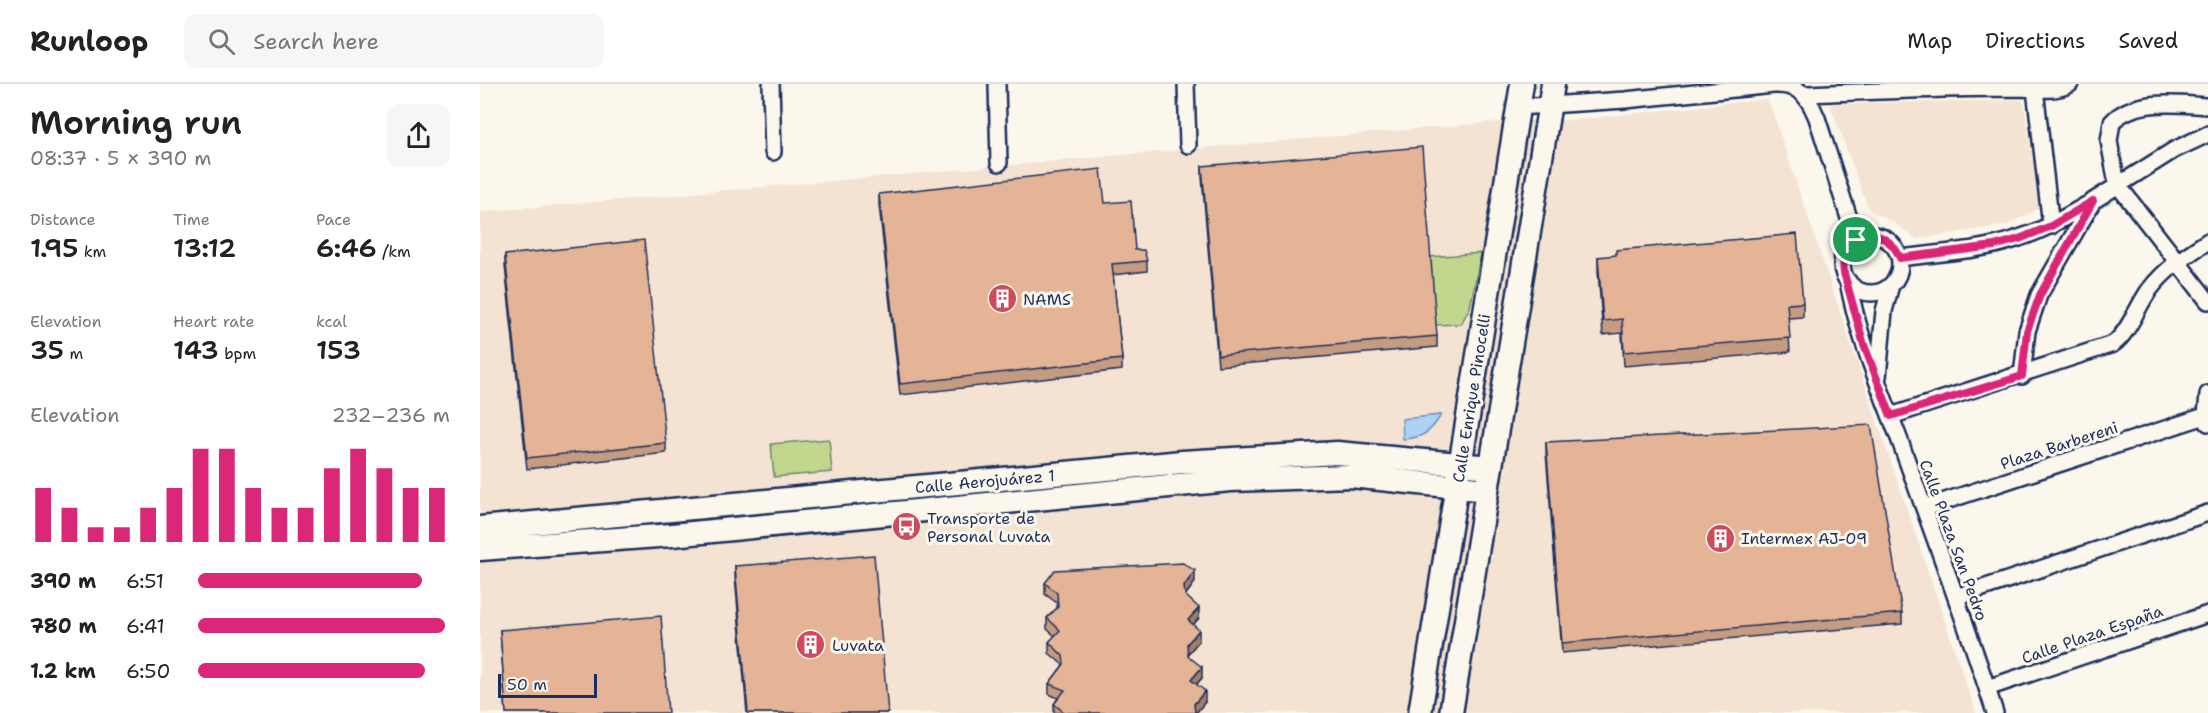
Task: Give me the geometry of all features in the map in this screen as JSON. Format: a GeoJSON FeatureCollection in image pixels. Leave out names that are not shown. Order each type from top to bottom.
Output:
{"type":"FeatureCollection","features":[{"type":"Feature","properties":{"kind":"street"},"geometry":{"type":"LineString","coordinates":[[771,84],[773,152]]}},
{"type":"Feature","properties":{"kind":"street"},"geometry":{"type":"LineString","coordinates":[[997,84],[999,163]]}},
{"type":"Feature","properties":{"kind":"street"},"geometry":{"type":"LineString","coordinates":[[1186,84],[1188,145]]}},
{"type":"Feature","properties":{"kind":"street","name":"Calle Enrique Pinocelli"},"geometry":{"type":"LineString","coordinates":[[1420,713],[1522,84]]}},
{"type":"Feature","properties":{"kind":"street","name":"Calle Enrique Pinocelli"},"geometry":{"type":"LineString","coordinates":[[1451,713],[1553,84]]}},
{"type":"Feature","properties":{"kind":"street"},"geometry":{"type":"LineString","coordinates":[[1518,107],[1549,106],[1720,87],[1785,84],[1805,94],[1958,88],[2035,89],[2064,87],[2070,84]]}},
{"type":"Feature","properties":{"kind":"street"},"geometry":{"type":"LineString","coordinates":[[2035,89],[2051,226]]}},
{"type":"Feature","properties":{"kind":"street"},"geometry":{"type":"LineString","coordinates":[[1805,94],[1818,118],[1856,240]]}},
{"type":"Feature","properties":{"kind":"street"},"geometry":{"type":"LineString","coordinates":[[2208,106],[2157,105],[2141,107],[2118,115],[2112,122],[2109,141],[2117,184],[2208,301]]}},
{"type":"Feature","properties":{"kind":"street"},"geometry":{"type":"LineString","coordinates":[[1900,258],[1994,246],[2051,226],[2174,150],[2208,134]]}},
{"type":"Feature","properties":{"kind":"street"},"geometry":{"type":"LineString","coordinates":[[2022,376],[2027,331],[2040,295],[2093,201]]}},
{"type":"Feature","properties":{"kind":"street"},"geometry":{"type":"LineString","coordinates":[[1874,235],[1890,242],[1900,258],[1900,268],[1891,285],[1874,293],[1864,292],[1848,281],[1842,263],[1849,246],[1856,240],[1874,235]]}},
{"type":"Feature","properties":{"kind":"street"},"geometry":{"type":"LineString","coordinates":[[1891,416],[2022,376],[2118,341],[2151,288],[2177,262],[2208,241]]}},
{"type":"Feature","properties":{"kind":"street","name":"Calle Plaza San Pedro"},"geometry":{"type":"LineString","coordinates":[[1848,281],[1864,345],[1956,597],[1995,713]]}},
{"type":"Feature","properties":{"kind":"street","name":"Calle Plaza San Pedro"},"geometry":{"type":"LineString","coordinates":[[1878,381],[1884,311],[1891,285]]}},
{"type":"Feature","properties":{"kind":"street","name":"Plaza Barbereni"},"geometry":{"type":"LineString","coordinates":[[1924,508],[2207,418],[2208,394]]}},
{"type":"Feature","properties":{"kind":"street","name":"Calle Aerojuárez 1"},"geometry":{"type":"LineString","coordinates":[[480,528],[1182,462],[1336,453],[1491,467]]}},
{"type":"Feature","properties":{"kind":"street","name":"Calle Aerojuárez 1"},"geometry":{"type":"LineString","coordinates":[[480,549],[672,535],[1230,480],[1351,476],[1487,490]]}},
{"type":"Feature","properties":{"kind":"street"},"geometry":{"type":"LineString","coordinates":[[1956,597],[2208,513]]}},
{"type":"Feature","properties":{"kind":"street","name":"Calle Plaza España"},"geometry":{"type":"LineString","coordinates":[[1987,688],[2208,614]]}},
{"type":"Feature","properties":{"kind":"shaded area"},"geometry":{"type":"Polygon","coordinates":[[[1768,99],[1976,713],[480,713],[480,212],[1498,122],[1573,120],[1768,99]]]}},
{"type":"Feature","properties":{"kind":"shaded area"},"geometry":{"type":"Polygon","coordinates":[[[2023,100],[2041,207],[2007,225],[1917,239],[1893,222],[1869,210],[1830,104],[2023,100]]]}},
{"type":"Feature","properties":{"kind":"green space"},"geometry":{"type":"Polygon","coordinates":[[[1481,253],[1470,307],[1461,324],[1435,325],[1430,257],[1481,253]]]}},
{"type":"Feature","properties":{"kind":"green space"},"geometry":{"type":"Polygon","coordinates":[[[829,439],[832,472],[774,477],[771,444],[829,439]]]}},
{"type":"Feature","properties":{"kind":"water"},"geometry":{"type":"Polygon","coordinates":[[[1441,415],[1426,433],[1403,439],[1402,419],[1441,415]]]}},
{"type":"Feature","properties":{"kind":"building"},"geometry":{"type":"Polygon","coordinates":[[[1422,147],[1437,336],[1218,355],[1202,166],[1422,147]]]}},
{"type":"Feature","properties":{"kind":"building","name":"NAMS"},"geometry":{"type":"Polygon","coordinates":[[[1101,169],[1105,203],[1131,201],[1135,250],[1144,250],[1147,261],[1112,264],[1122,359],[900,384],[879,194],[1101,169]]]}},
{"type":"Feature","properties":{"kind":"building"},"geometry":{"type":"Polygon","coordinates":[[[1797,234],[1803,303],[1787,304],[1790,338],[1624,352],[1622,319],[1603,321],[1598,257],[1616,255],[1616,250],[1797,234]]]}},
{"type":"Feature","properties":{"kind":"building"},"geometry":{"type":"Polygon","coordinates":[[[644,240],[666,443],[527,458],[505,255],[644,240]]]}},
{"type":"Feature","properties":{"kind":"building","name":"Intermex AJ-09"},"geometry":{"type":"Polygon","coordinates":[[[1871,425],[1902,613],[1562,643],[1546,442],[1871,425]]]}},
{"type":"Feature","properties":{"kind":"building","name":"Luvata"},"geometry":{"type":"Polygon","coordinates":[[[874,555],[888,713],[748,713],[735,566],[874,555]]]}},
{"type":"Feature","properties":{"kind":"building"},"geometry":{"type":"Polygon","coordinates":[[[1183,563],[1195,571],[1184,586],[1185,595],[1199,608],[1188,620],[1199,630],[1187,644],[1188,656],[1202,667],[1191,680],[1205,691],[1194,704],[1195,713],[1065,713],[1054,704],[1065,690],[1049,684],[1064,664],[1063,656],[1049,642],[1060,630],[1047,618],[1058,607],[1057,593],[1045,583],[1055,570],[1183,563]]]}},
{"type":"Feature","properties":{"kind":"building"},"geometry":{"type":"Polygon","coordinates":[[[661,616],[668,713],[506,713],[500,630],[661,616]]]}},
{"type":"Feature","properties":{"kind":"place","name":"NAMS"},"geometry":{"type":"Point","coordinates":[1002,299]}},
{"type":"Feature","properties":{"kind":"place","name":"Transporte de Personal Luvata"},"geometry":{"type":"Point","coordinates":[906,527]}},
{"type":"Feature","properties":{"kind":"place","name":"Intermex AJ-09"},"geometry":{"type":"Point","coordinates":[1720,538]}},
{"type":"Feature","properties":{"kind":"place","name":"Luvata"},"geometry":{"type":"Point","coordinates":[811,645]}},
{"type":"Feature","properties":{"kind":"route"},"geometry":{"type":"LineString","coordinates":[[2093,201],[2073,232],[2040,295],[2027,331],[2022,376],[1891,416],[1870,365],[1842,263],[1844,254],[1856,240],[1864,236],[1883,237],[1896,249],[1900,258],[1994,246],[2051,226],[2093,201]]}}]}
